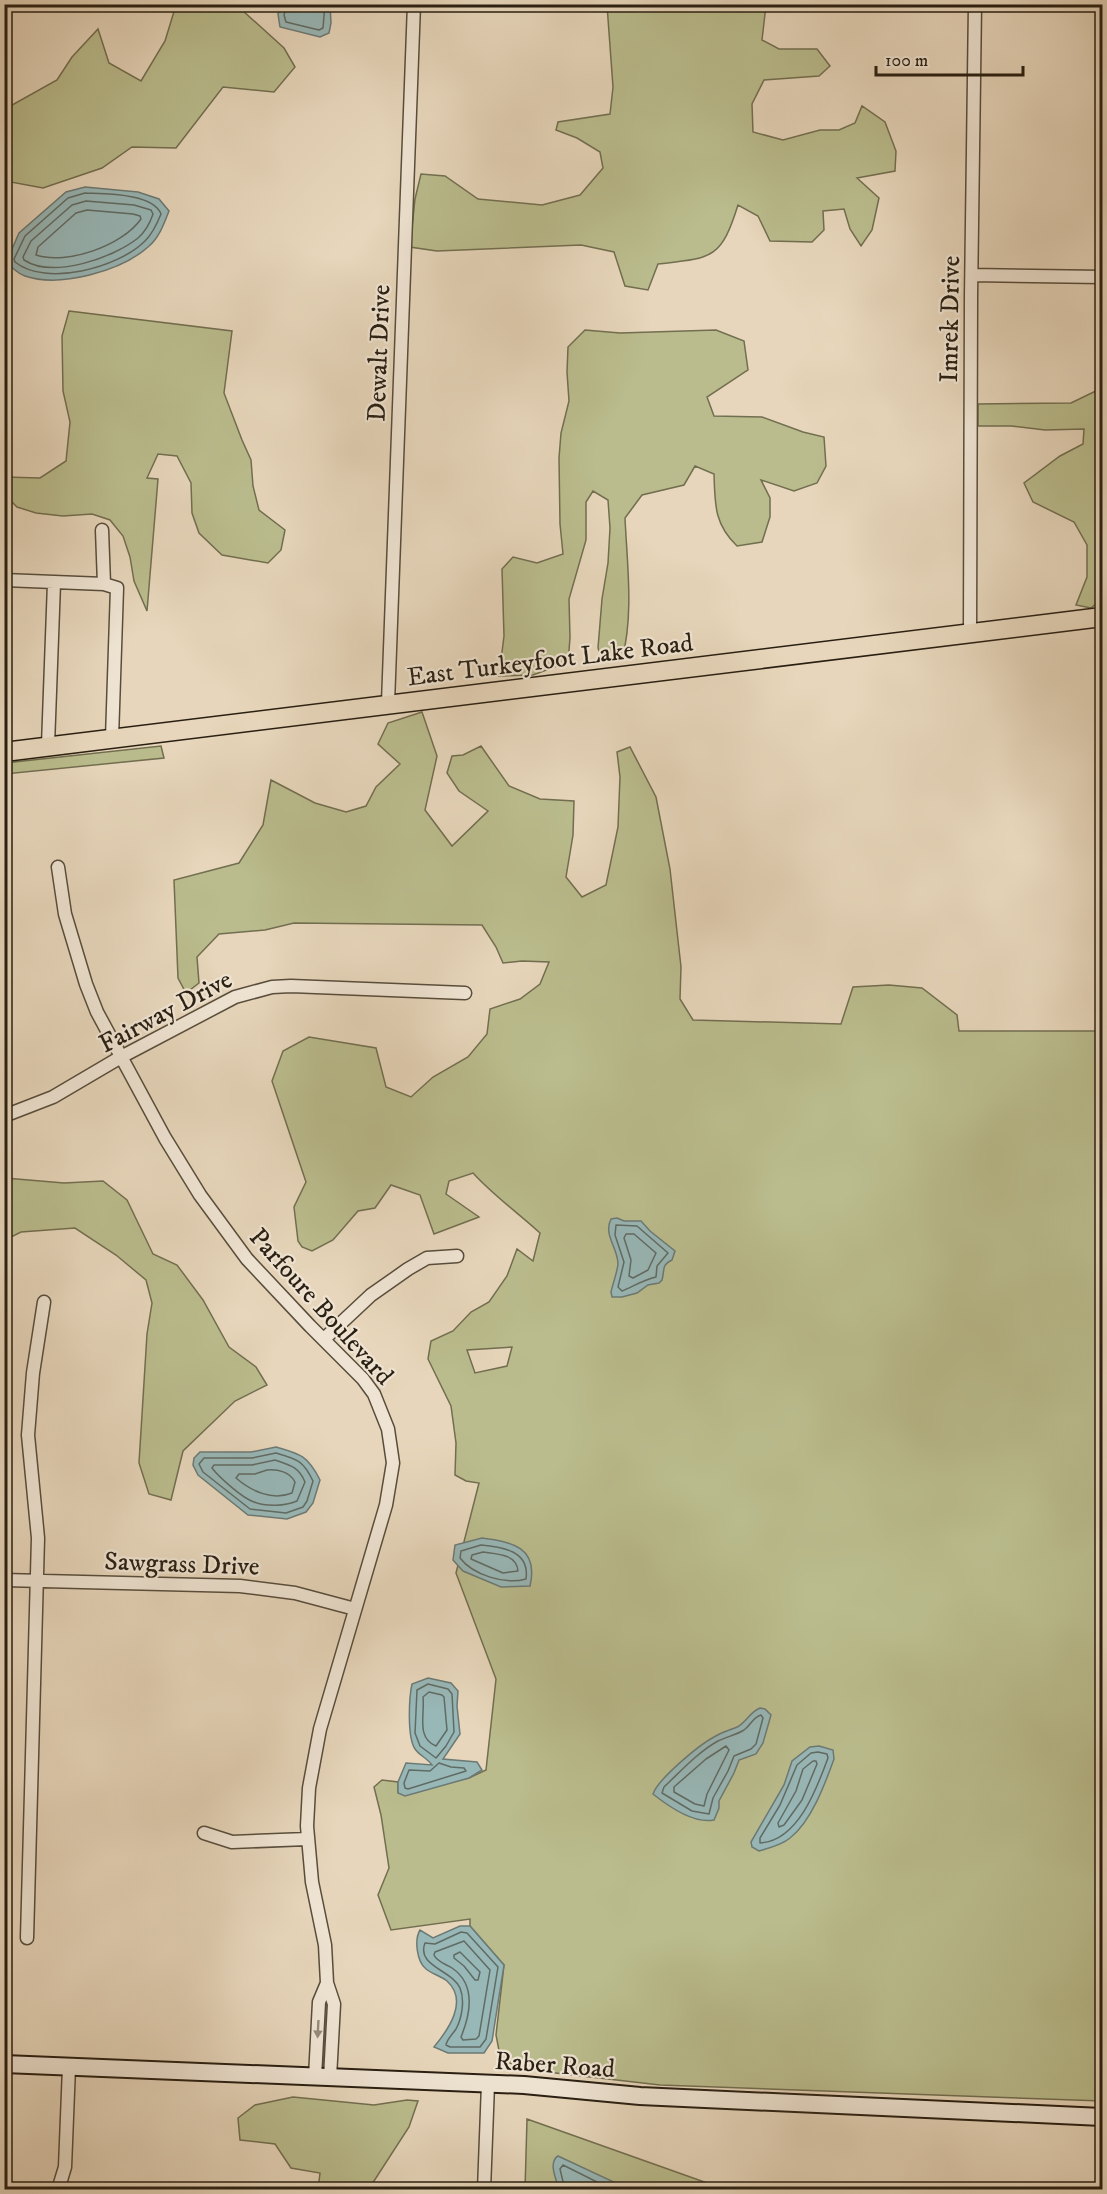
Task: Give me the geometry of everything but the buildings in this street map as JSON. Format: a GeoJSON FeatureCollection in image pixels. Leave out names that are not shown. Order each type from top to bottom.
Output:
{"type":"FeatureCollection","features":[{"type":"Feature","properties":{"kind":"main road","name":"East Turkeyfoot Lake Road"},"geometry":{"type":"LineString","coordinates":[[4,752],[1102,617]]}},
{"type":"Feature","properties":{"kind":"street","name":"Dewalt Drive"},"geometry":{"type":"LineString","coordinates":[[388,704],[414,4]]}},
{"type":"Feature","properties":{"kind":"street","name":"Imrek Drive"},"geometry":{"type":"LineString","coordinates":[[970,634],[975,4]]}},
{"type":"Feature","properties":{"kind":"street"},"geometry":{"type":"LineString","coordinates":[[972,275],[1102,277]]}},
{"type":"Feature","properties":{"kind":"street"},"geometry":{"type":"LineString","coordinates":[[102,530],[104,584]]}},
{"type":"Feature","properties":{"kind":"street"},"geometry":{"type":"LineString","coordinates":[[4,580],[104,584],[117,588],[112,738]]}},
{"type":"Feature","properties":{"kind":"street"},"geometry":{"type":"LineString","coordinates":[[48,745],[54,583]]}},
{"type":"Feature","properties":{"kind":"street","name":"Parfoure Boulevard"},"geometry":{"type":"LineString","coordinates":[[58,867],[65,914],[76,956],[97,1012],[165,1138],[217,1219],[261,1275],[363,1379],[374,1394],[382,1411],[392,1447],[392,1479],[386,1505],[320,1729],[309,1788],[307,1839],[312,1882],[325,1945],[327,1983],[319,2002],[323,2078]]}},
{"type":"Feature","properties":{"kind":"street","name":"Fairway Drive"},"geometry":{"type":"LineString","coordinates":[[4,1116],[53,1097],[121,1057],[235,997],[272,987],[465,993]]}},
{"type":"Feature","properties":{"kind":"street"},"geometry":{"type":"LineString","coordinates":[[324,1339],[371,1295],[408,1269],[427,1258],[457,1256]]}},
{"type":"Feature","properties":{"kind":"street"},"geometry":{"type":"LineString","coordinates":[[27,1938],[38,1538],[28,1435],[33,1373],[44,1302]]}},
{"type":"Feature","properties":{"kind":"street","name":"Sawgrass Drive"},"geometry":{"type":"LineString","coordinates":[[4,1580],[248,1587],[295,1593],[355,1609]]}},
{"type":"Feature","properties":{"kind":"street"},"geometry":{"type":"LineString","coordinates":[[204,1833],[232,1842],[307,1839]]}},
{"type":"Feature","properties":{"kind":"street","name":"Raber Road"},"geometry":{"type":"LineString","coordinates":[[4,2064],[524,2085],[640,2096],[1102,2117]]}},
{"type":"Feature","properties":{"kind":"street"},"geometry":{"type":"LineString","coordinates":[[58,2190],[65,2167],[69,2067]]}},
{"type":"Feature","properties":{"kind":"street"},"geometry":{"type":"LineString","coordinates":[[484,2190],[488,2084]]}},
{"type":"Feature","properties":{"kind":"green space"},"geometry":{"type":"Polygon","coordinates":[[[176,5],[248,5],[242,10],[284,48],[295,67],[274,92],[223,87],[176,148],[132,147],[102,168],[43,188],[5,181],[5,109],[57,80],[72,57],[98,29],[109,63],[141,81],[165,41],[176,5]]]}},
{"type":"Feature","properties":{"kind":"green space"},"geometry":{"type":"Polygon","coordinates":[[[607,5],[766,5],[762,40],[779,49],[817,49],[830,66],[819,76],[764,80],[752,104],[753,132],[783,140],[820,130],[839,130],[855,123],[862,106],[885,122],[896,151],[895,171],[857,178],[879,198],[872,230],[861,246],[850,229],[844,209],[823,211],[824,230],[812,242],[770,241],[758,216],[738,205],[720,246],[703,257],[658,264],[648,290],[625,286],[614,252],[581,245],[437,251],[410,247],[415,199],[421,174],[445,176],[478,199],[542,205],[580,195],[603,168],[600,152],[577,138],[556,130],[558,122],[610,114],[613,87],[607,5]]]}},
{"type":"Feature","properties":{"kind":"green space"},"geometry":{"type":"Polygon","coordinates":[[[69,311],[232,331],[224,393],[251,460],[253,486],[259,510],[285,530],[281,550],[268,563],[222,555],[199,533],[192,513],[191,483],[177,456],[158,454],[147,478],[158,479],[147,611],[134,581],[130,557],[123,536],[110,520],[92,514],[63,516],[36,513],[17,507],[5,495],[5,477],[40,478],[66,461],[70,422],[63,391],[62,336],[69,311]]]}},
{"type":"Feature","properties":{"kind":"green space"},"geometry":{"type":"Polygon","coordinates":[[[585,330],[620,333],[716,330],[744,341],[748,370],[707,397],[714,416],[762,417],[824,437],[826,466],[817,483],[794,491],[761,480],[770,498],[770,517],[762,542],[737,546],[724,530],[717,513],[714,474],[695,466],[684,485],[642,495],[625,518],[629,607],[622,659],[602,659],[598,648],[610,528],[608,500],[593,491],[586,502],[586,540],[569,599],[568,662],[533,675],[499,676],[504,636],[502,569],[513,557],[537,563],[563,554],[559,458],[561,433],[569,401],[568,347],[585,330]]]}},
{"type":"Feature","properties":{"kind":"green space"},"geometry":{"type":"Polygon","coordinates":[[[1102,388],[1102,599],[1091,608],[1076,605],[1087,577],[1087,545],[1074,522],[1033,502],[1024,483],[1060,456],[1083,444],[1084,429],[1045,430],[1011,426],[978,426],[978,404],[1071,403],[1102,388]]]}},
{"type":"Feature","properties":{"kind":"green space"},"geometry":{"type":"Polygon","coordinates":[[[422,712],[437,756],[425,810],[452,846],[488,811],[459,791],[447,773],[452,756],[463,755],[481,746],[509,786],[540,799],[574,801],[573,835],[566,877],[582,897],[606,885],[618,827],[620,777],[617,752],[630,747],[656,797],[670,869],[681,967],[680,999],[693,1020],[841,1024],[853,987],[889,985],[922,988],[957,1015],[959,1031],[1102,1031],[1102,2101],[660,2085],[547,2072],[501,2061],[496,2035],[504,1965],[470,1926],[470,1919],[391,1930],[378,1895],[389,1868],[374,1787],[382,1780],[398,1782],[398,1792],[469,1778],[486,1770],[496,1679],[456,1573],[479,1483],[466,1481],[455,1475],[456,1443],[451,1406],[428,1359],[431,1341],[453,1331],[471,1312],[489,1302],[507,1276],[517,1249],[533,1261],[540,1233],[473,1173],[449,1181],[446,1194],[479,1217],[434,1234],[420,1195],[391,1185],[375,1208],[358,1211],[333,1240],[312,1251],[302,1247],[298,1241],[294,1207],[306,1182],[272,1081],[283,1051],[309,1037],[376,1048],[386,1087],[411,1097],[433,1077],[468,1057],[487,1034],[490,1009],[520,999],[540,984],[549,962],[503,963],[482,925],[294,923],[265,930],[219,934],[197,957],[199,983],[186,993],[178,978],[174,880],[239,863],[263,825],[271,780],[315,803],[346,812],[366,806],[376,787],[400,764],[378,744],[388,723],[422,712]],[[512,1347],[467,1350],[475,1373],[507,1366],[512,1347]]]}},
{"type":"Feature","properties":{"kind":"green space"},"geometry":{"type":"Polygon","coordinates":[[[161,746],[164,758],[5,774],[5,763],[161,746]]]}},
{"type":"Feature","properties":{"kind":"green space"},"geometry":{"type":"Polygon","coordinates":[[[5,1178],[64,1183],[103,1181],[127,1200],[153,1254],[177,1265],[203,1300],[229,1347],[256,1367],[267,1385],[235,1401],[183,1451],[171,1500],[149,1494],[139,1463],[147,1334],[152,1303],[146,1280],[116,1255],[75,1228],[21,1232],[5,1240],[5,1178]]]}},
{"type":"Feature","properties":{"kind":"green space"},"geometry":{"type":"Polygon","coordinates":[[[293,2097],[374,2105],[407,2100],[418,2101],[409,2127],[371,2189],[342,2184],[341,2189],[318,2190],[320,2173],[291,2168],[275,2144],[240,2140],[238,2118],[255,2105],[293,2097]]]}},
{"type":"Feature","properties":{"kind":"green space"},"geometry":{"type":"Polygon","coordinates":[[[527,2119],[724,2189],[525,2190],[527,2119]]]}},
{"type":"Feature","properties":{"kind":"water"},"geometry":{"type":"Polygon","coordinates":[[[281,5],[330,5],[329,33],[320,37],[280,27],[278,14],[281,5]]]}},
{"type":"Feature","properties":{"kind":"water"},"geometry":{"type":"Polygon","coordinates":[[[85,187],[138,192],[159,199],[169,211],[161,230],[148,247],[136,256],[106,270],[72,278],[39,279],[25,276],[6,263],[19,233],[66,192],[85,187]]]}},
{"type":"Feature","properties":{"kind":"water"},"geometry":{"type":"Polygon","coordinates":[[[617,1218],[624,1221],[641,1221],[675,1251],[672,1260],[665,1266],[662,1280],[659,1283],[648,1285],[637,1293],[612,1297],[611,1292],[618,1264],[609,1225],[611,1219],[617,1218]]]}},
{"type":"Feature","properties":{"kind":"water"},"geometry":{"type":"Polygon","coordinates":[[[276,1447],[303,1457],[312,1466],[320,1480],[313,1503],[306,1512],[287,1519],[248,1515],[198,1475],[193,1465],[194,1458],[200,1452],[251,1452],[276,1447]]]}},
{"type":"Feature","properties":{"kind":"water"},"geometry":{"type":"Polygon","coordinates":[[[482,1538],[513,1545],[527,1555],[532,1573],[530,1586],[501,1587],[463,1571],[453,1560],[455,1545],[482,1538]]]}},
{"type":"Feature","properties":{"kind":"water"},"geometry":{"type":"Polygon","coordinates":[[[428,1678],[451,1683],[458,1691],[460,1734],[443,1759],[477,1762],[482,1770],[469,1778],[405,1796],[398,1793],[398,1782],[406,1763],[432,1765],[415,1749],[410,1727],[412,1684],[428,1678]]]}},
{"type":"Feature","properties":{"kind":"water"},"geometry":{"type":"Polygon","coordinates":[[[760,1708],[765,1709],[771,1715],[763,1743],[756,1754],[739,1760],[719,1801],[714,1820],[706,1821],[690,1817],[653,1794],[671,1771],[689,1755],[707,1741],[739,1726],[760,1708]]]}},
{"type":"Feature","properties":{"kind":"water"},"geometry":{"type":"Polygon","coordinates":[[[819,1746],[833,1750],[834,1759],[811,1813],[790,1838],[759,1851],[752,1847],[751,1842],[784,1785],[792,1761],[810,1747],[819,1746]]]}},
{"type":"Feature","properties":{"kind":"water"},"geometry":{"type":"Polygon","coordinates":[[[460,1926],[470,1926],[504,1965],[492,2041],[484,2053],[448,2053],[434,2047],[454,2015],[456,1997],[447,1981],[423,1966],[417,1951],[418,1934],[420,1930],[433,1938],[460,1926]]]}},
{"type":"Feature","properties":{"kind":"water"},"geometry":{"type":"Polygon","coordinates":[[[558,2156],[616,2183],[620,2189],[559,2189],[553,2166],[558,2156]]]}}]}
